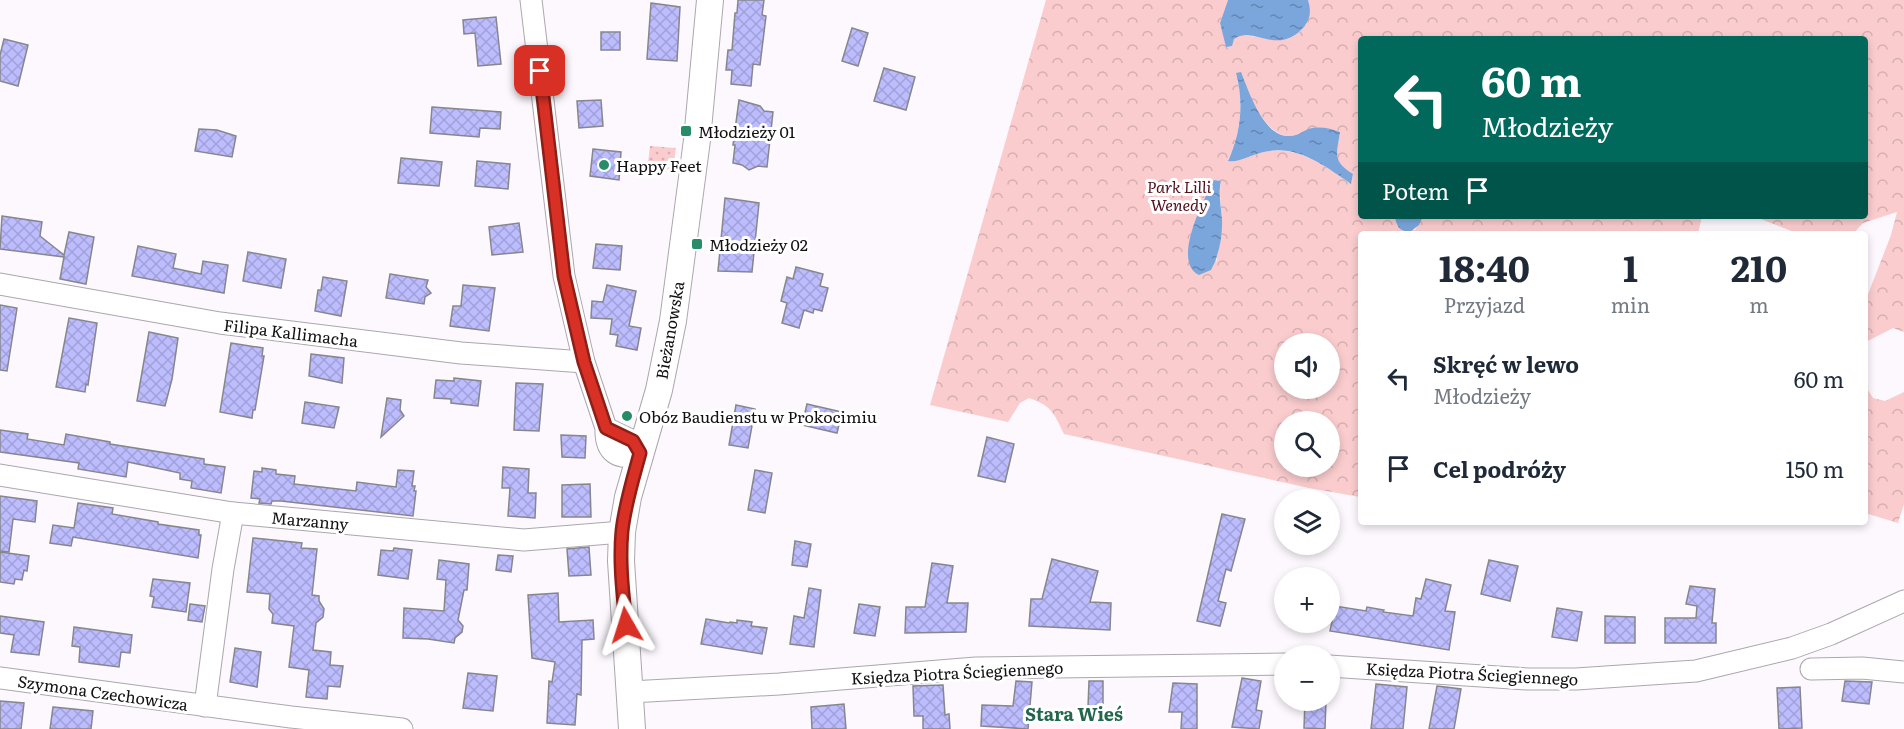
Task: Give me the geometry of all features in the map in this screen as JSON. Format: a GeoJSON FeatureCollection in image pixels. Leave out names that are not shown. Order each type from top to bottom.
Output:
{"type":"FeatureCollection","features":[{"type":"Feature","properties":{"kind":"street"},"geometry":{"type":"LineString","coordinates":[[531,0],[564,276],[584,362],[606,428],[633,441],[640,453]]}},
{"type":"Feature","properties":{"kind":"street","name":"Bieżanowska"},"geometry":{"type":"LineString","coordinates":[[632,729],[621,561],[622,532],[628,497],[664,370],[674,313],[697,140],[710,0]]}},
{"type":"Feature","properties":{"kind":"street","name":"Filipa Kallimacha"},"geometry":{"type":"LineString","coordinates":[[0,284],[220,323],[460,353],[584,362]]}},
{"type":"Feature","properties":{"kind":"street","name":"Marzanny"},"geometry":{"type":"LineString","coordinates":[[0,474],[233,513],[524,540],[622,532]]}},
{"type":"Feature","properties":{"kind":"street","name":"Szymona Czechowicza"},"geometry":{"type":"LineString","coordinates":[[205,706],[223,569],[233,513]]}},
{"type":"Feature","properties":{"kind":"street","name":"Księdza Piotra Ściegiennego"},"geometry":{"type":"LineString","coordinates":[[1340,667],[1525,679],[1576,679],[1695,671],[1792,648],[1831,634],[1904,601]]}},
{"type":"Feature","properties":{"kind":"street","name":"Księdza Piotra Ściegiennego"},"geometry":{"type":"LineString","coordinates":[[630,692],[779,684],[976,668],[1274,664]]}},
{"type":"Feature","properties":{"kind":"street"},"geometry":{"type":"LineString","coordinates":[[1811,669],[1862,668],[1904,672]]}},
{"type":"Feature","properties":{"kind":"street","name":"Szymona Czechowicza"},"geometry":{"type":"LineString","coordinates":[[0,678],[205,706],[402,729]]}},
{"type":"Feature","properties":{"kind":"green space","name":"Park Lilli Wenedy"},"geometry":{"type":"Polygon","coordinates":[[[1046,0],[1228,0],[1220,23],[1227,47],[1235,37],[1240,36],[1283,40],[1296,35],[1301,31],[1307,19],[1308,0],[1904,0],[1904,332],[1893,328],[1868,341],[1868,294],[1891,235],[1897,212],[1863,223],[1856,231],[1791,231],[1761,219],[1868,219],[1868,36],[1358,36],[1358,219],[1396,219],[1397,226],[1415,230],[1421,219],[1701,219],[1699,231],[1358,231],[1358,497],[1340,493],[1340,489],[1309,488],[1064,434],[1048,407],[1029,398],[1020,403],[1008,422],[930,405],[1046,0]],[[1236,73],[1240,95],[1240,117],[1236,139],[1228,160],[1242,159],[1264,152],[1299,154],[1331,170],[1351,184],[1353,175],[1339,161],[1340,132],[1322,128],[1285,136],[1276,132],[1260,114],[1236,73]],[[1214,180],[1216,263],[1222,223],[1221,181],[1214,180]]]}},
{"type":"Feature","properties":{"kind":"green space"},"geometry":{"type":"Polygon","coordinates":[[[650,146],[676,148],[673,169],[647,171],[650,146]]]}},
{"type":"Feature","properties":{"kind":"green space"},"geometry":{"type":"Polygon","coordinates":[[[1868,390],[1873,398],[1885,401],[1904,392],[1904,504],[1898,523],[1868,514],[1868,390]]]}},
{"type":"Feature","properties":{"kind":"water"},"geometry":{"type":"Polygon","coordinates":[[[1228,0],[1308,0],[1309,17],[1304,27],[1285,40],[1250,35],[1234,39],[1232,46],[1226,47],[1220,23],[1228,0]]]}},
{"type":"Feature","properties":{"kind":"water"},"geometry":{"type":"Polygon","coordinates":[[[1241,72],[1259,112],[1272,130],[1281,135],[1290,136],[1316,128],[1340,132],[1339,161],[1353,174],[1351,184],[1310,159],[1288,151],[1264,152],[1237,161],[1228,161],[1236,139],[1240,117],[1240,95],[1236,73],[1241,72]]]}},
{"type":"Feature","properties":{"kind":"water"},"geometry":{"type":"Polygon","coordinates":[[[1214,180],[1221,181],[1221,238],[1211,270],[1199,275],[1191,268],[1188,257],[1189,244],[1197,215],[1214,180]]]}},
{"type":"Feature","properties":{"kind":"water"},"geometry":{"type":"Polygon","coordinates":[[[1395,219],[1422,219],[1419,225],[1411,231],[1403,230],[1395,219]]]}},
{"type":"Feature","properties":{"kind":"building"},"geometry":{"type":"Polygon","coordinates":[[[738,0],[764,0],[762,15],[766,16],[760,65],[753,64],[751,86],[731,84],[732,70],[726,70],[728,50],[732,50],[738,0]]]}},
{"type":"Feature","properties":{"kind":"building"},"geometry":{"type":"Polygon","coordinates":[[[651,3],[680,7],[677,61],[647,59],[651,3]]]}},
{"type":"Feature","properties":{"kind":"building"},"geometry":{"type":"Polygon","coordinates":[[[496,17],[501,64],[478,66],[475,33],[464,34],[463,20],[496,17]]]}},
{"type":"Feature","properties":{"kind":"building"},"geometry":{"type":"Polygon","coordinates":[[[852,28],[868,33],[858,66],[842,61],[852,28]]]}},
{"type":"Feature","properties":{"kind":"building"},"geometry":{"type":"Polygon","coordinates":[[[601,32],[620,32],[620,50],[601,50],[601,32]]]}},
{"type":"Feature","properties":{"kind":"building"},"geometry":{"type":"Polygon","coordinates":[[[4,39],[28,45],[18,86],[0,81],[0,55],[4,39]]]}},
{"type":"Feature","properties":{"kind":"building"},"geometry":{"type":"Polygon","coordinates":[[[884,68],[915,77],[906,110],[874,101],[884,68]]]}},
{"type":"Feature","properties":{"kind":"building"},"geometry":{"type":"Polygon","coordinates":[[[601,100],[603,126],[579,128],[577,101],[601,100]]]}},
{"type":"Feature","properties":{"kind":"building"},"geometry":{"type":"Polygon","coordinates":[[[739,100],[760,106],[764,111],[773,112],[767,167],[758,166],[749,170],[733,163],[739,100]]]}},
{"type":"Feature","properties":{"kind":"building"},"geometry":{"type":"Polygon","coordinates":[[[432,107],[501,112],[500,129],[480,128],[479,137],[430,133],[432,107]]]}},
{"type":"Feature","properties":{"kind":"building"},"geometry":{"type":"Polygon","coordinates":[[[199,129],[217,130],[236,136],[232,157],[195,151],[199,129]]]}},
{"type":"Feature","properties":{"kind":"building"},"geometry":{"type":"Polygon","coordinates":[[[593,149],[621,152],[619,180],[590,176],[593,149]]]}},
{"type":"Feature","properties":{"kind":"building"},"geometry":{"type":"Polygon","coordinates":[[[401,158],[442,162],[439,186],[398,183],[401,158]]]}},
{"type":"Feature","properties":{"kind":"building"},"geometry":{"type":"Polygon","coordinates":[[[477,161],[510,164],[508,189],[475,186],[477,161]]]}},
{"type":"Feature","properties":{"kind":"building"},"geometry":{"type":"Polygon","coordinates":[[[725,198],[759,203],[752,272],[718,271],[725,198]]]}},
{"type":"Feature","properties":{"kind":"building"},"geometry":{"type":"Polygon","coordinates":[[[2,216],[42,222],[40,236],[64,255],[69,232],[94,237],[86,284],[60,279],[64,257],[0,249],[2,216]]]}},
{"type":"Feature","properties":{"kind":"building"},"geometry":{"type":"Polygon","coordinates":[[[519,223],[523,252],[492,255],[489,227],[519,223]]]}},
{"type":"Feature","properties":{"kind":"building"},"geometry":{"type":"Polygon","coordinates":[[[596,244],[622,246],[620,270],[593,268],[596,244]]]}},
{"type":"Feature","properties":{"kind":"building"},"geometry":{"type":"Polygon","coordinates":[[[138,246],[176,254],[173,268],[201,274],[203,261],[228,265],[224,293],[132,276],[138,246]]]}},
{"type":"Feature","properties":{"kind":"building"},"geometry":{"type":"Polygon","coordinates":[[[248,252],[286,259],[281,288],[243,281],[248,252]]]}},
{"type":"Feature","properties":{"kind":"building"},"geometry":{"type":"Polygon","coordinates":[[[796,267],[823,274],[820,286],[828,288],[822,311],[814,309],[813,313],[804,310],[799,328],[782,323],[787,303],[781,301],[787,277],[793,279],[796,267]]]}},
{"type":"Feature","properties":{"kind":"building"},"geometry":{"type":"Polygon","coordinates":[[[390,274],[428,280],[426,287],[431,293],[425,297],[424,304],[386,298],[390,274]]]}},
{"type":"Feature","properties":{"kind":"building"},"geometry":{"type":"Polygon","coordinates":[[[323,277],[347,281],[341,316],[315,311],[318,290],[321,290],[323,277]]]}},
{"type":"Feature","properties":{"kind":"building"},"geometry":{"type":"Polygon","coordinates":[[[463,285],[495,288],[489,331],[450,326],[453,306],[461,306],[463,285]]]}},
{"type":"Feature","properties":{"kind":"building"},"geometry":{"type":"Polygon","coordinates":[[[607,285],[636,291],[629,326],[641,328],[637,350],[616,346],[618,335],[610,334],[612,319],[591,318],[592,301],[603,302],[607,285]]]}},
{"type":"Feature","properties":{"kind":"building"},"geometry":{"type":"Polygon","coordinates":[[[0,305],[17,308],[7,371],[0,370],[0,305]]]}},
{"type":"Feature","properties":{"kind":"building"},"geometry":{"type":"Polygon","coordinates":[[[69,318],[97,323],[85,392],[56,387],[69,318]]]}},
{"type":"Feature","properties":{"kind":"building"},"geometry":{"type":"Polygon","coordinates":[[[149,332],[178,338],[172,379],[165,406],[137,401],[149,332]]]}},
{"type":"Feature","properties":{"kind":"building"},"geometry":{"type":"Polygon","coordinates":[[[231,343],[263,348],[262,356],[264,356],[252,418],[220,412],[231,343]]]}},
{"type":"Feature","properties":{"kind":"building"},"geometry":{"type":"Polygon","coordinates":[[[311,354],[344,358],[342,383],[309,376],[311,354]]]}},
{"type":"Feature","properties":{"kind":"building"},"geometry":{"type":"Polygon","coordinates":[[[454,378],[481,381],[478,406],[451,403],[451,399],[434,398],[436,380],[454,381],[454,378]]]}},
{"type":"Feature","properties":{"kind":"building"},"geometry":{"type":"Polygon","coordinates":[[[516,383],[543,384],[539,431],[514,430],[516,383]]]}},
{"type":"Feature","properties":{"kind":"building"},"geometry":{"type":"Polygon","coordinates":[[[387,398],[401,400],[400,410],[404,416],[381,437],[387,398]]]}},
{"type":"Feature","properties":{"kind":"building"},"geometry":{"type":"Polygon","coordinates":[[[305,402],[339,407],[334,428],[302,423],[305,402]]]}},
{"type":"Feature","properties":{"kind":"building"},"geometry":{"type":"Polygon","coordinates":[[[807,404],[842,412],[837,433],[802,425],[807,404]]]}},
{"type":"Feature","properties":{"kind":"building"},"geometry":{"type":"Polygon","coordinates":[[[736,405],[755,409],[748,448],[729,445],[736,405]]]}},
{"type":"Feature","properties":{"kind":"building"},"geometry":{"type":"Polygon","coordinates":[[[0,430],[28,434],[27,439],[64,445],[66,434],[110,442],[110,444],[204,459],[204,464],[225,467],[221,493],[191,488],[192,481],[180,479],[180,473],[128,462],[126,477],[78,469],[79,463],[0,452],[0,430]]]}},
{"type":"Feature","properties":{"kind":"building"},"geometry":{"type":"Polygon","coordinates":[[[561,435],[586,436],[585,458],[562,457],[561,435]]]}},
{"type":"Feature","properties":{"kind":"building"},"geometry":{"type":"Polygon","coordinates":[[[987,437],[1014,444],[1005,482],[978,476],[987,437]]]}},
{"type":"Feature","properties":{"kind":"building"},"geometry":{"type":"Polygon","coordinates":[[[503,467],[529,469],[528,493],[536,493],[535,518],[508,516],[510,488],[502,488],[503,467]]]}},
{"type":"Feature","properties":{"kind":"building"},"geometry":{"type":"Polygon","coordinates":[[[262,468],[276,470],[276,474],[295,476],[294,484],[356,491],[357,482],[396,487],[398,470],[414,471],[412,486],[415,486],[414,491],[416,491],[413,516],[281,501],[272,501],[271,504],[259,503],[260,499],[251,498],[254,471],[262,472],[262,468]]]}},
{"type":"Feature","properties":{"kind":"building"},"geometry":{"type":"Polygon","coordinates":[[[755,470],[772,473],[765,513],[748,510],[755,470]]]}},
{"type":"Feature","properties":{"kind":"building"},"geometry":{"type":"Polygon","coordinates":[[[590,484],[591,517],[562,517],[562,485],[590,484]]]}},
{"type":"Feature","properties":{"kind":"building"},"geometry":{"type":"Polygon","coordinates":[[[0,496],[37,501],[35,522],[13,519],[9,552],[0,551],[0,496]]]}},
{"type":"Feature","properties":{"kind":"building"},"geometry":{"type":"Polygon","coordinates":[[[78,503],[113,508],[112,514],[199,530],[199,535],[201,535],[198,558],[73,537],[71,546],[50,543],[53,525],[74,528],[78,503]]]}},
{"type":"Feature","properties":{"kind":"building"},"geometry":{"type":"Polygon","coordinates":[[[1222,514],[1245,519],[1231,571],[1226,569],[1218,601],[1226,603],[1220,626],[1197,621],[1222,514]]]}},
{"type":"Feature","properties":{"kind":"building"},"geometry":{"type":"Polygon","coordinates":[[[253,538],[302,543],[301,548],[317,549],[312,595],[319,596],[324,609],[323,617],[316,623],[313,650],[331,652],[330,665],[343,666],[340,687],[328,686],[327,699],[306,697],[309,670],[289,667],[294,626],[272,623],[273,614],[269,609],[270,594],[247,592],[253,538]]]}},
{"type":"Feature","properties":{"kind":"building"},"geometry":{"type":"Polygon","coordinates":[[[795,541],[811,544],[807,567],[792,565],[795,541]]]}},
{"type":"Feature","properties":{"kind":"building"},"geometry":{"type":"Polygon","coordinates":[[[589,547],[591,575],[569,576],[567,549],[589,547]]]}},
{"type":"Feature","properties":{"kind":"building"},"geometry":{"type":"Polygon","coordinates":[[[394,548],[412,550],[408,579],[378,575],[381,550],[393,551],[394,548]]]}},
{"type":"Feature","properties":{"kind":"building"},"geometry":{"type":"Polygon","coordinates":[[[0,552],[29,556],[27,571],[24,570],[22,580],[15,579],[14,584],[0,582],[0,552]]]}},
{"type":"Feature","properties":{"kind":"building"},"geometry":{"type":"Polygon","coordinates":[[[498,555],[513,556],[511,572],[496,570],[498,555]]]}},
{"type":"Feature","properties":{"kind":"building"},"geometry":{"type":"Polygon","coordinates":[[[1052,559],[1098,571],[1090,602],[1111,603],[1110,630],[1029,626],[1031,599],[1042,599],[1052,559]]]}},
{"type":"Feature","properties":{"kind":"building"},"geometry":{"type":"Polygon","coordinates":[[[439,560],[469,564],[467,590],[464,590],[458,620],[463,626],[462,632],[455,638],[454,643],[403,638],[404,608],[444,611],[446,580],[437,579],[439,560]]]}},
{"type":"Feature","properties":{"kind":"building"},"geometry":{"type":"Polygon","coordinates":[[[1489,560],[1518,566],[1510,601],[1481,594],[1489,560]]]}},
{"type":"Feature","properties":{"kind":"building"},"geometry":{"type":"Polygon","coordinates":[[[932,563],[953,566],[947,603],[968,603],[966,632],[905,633],[906,607],[925,607],[932,563]]]}},
{"type":"Feature","properties":{"kind":"building"},"geometry":{"type":"Polygon","coordinates":[[[153,579],[190,583],[186,612],[152,607],[154,597],[150,596],[153,579]]]}},
{"type":"Feature","properties":{"kind":"building"},"geometry":{"type":"Polygon","coordinates":[[[1426,579],[1451,585],[1445,611],[1455,612],[1449,650],[1340,633],[1340,607],[1366,611],[1367,607],[1384,610],[1383,612],[1413,616],[1416,598],[1421,599],[1426,579]]]}},
{"type":"Feature","properties":{"kind":"building"},"geometry":{"type":"Polygon","coordinates":[[[1690,586],[1715,589],[1712,623],[1716,623],[1716,643],[1665,643],[1665,618],[1696,618],[1697,606],[1686,604],[1690,586]]]}},
{"type":"Feature","properties":{"kind":"building"},"geometry":{"type":"Polygon","coordinates":[[[809,588],[821,590],[814,647],[790,644],[794,616],[804,618],[809,588]]]}},
{"type":"Feature","properties":{"kind":"building"},"geometry":{"type":"Polygon","coordinates":[[[558,593],[559,622],[593,620],[594,639],[582,640],[581,695],[577,694],[575,725],[547,723],[549,681],[552,682],[555,662],[532,658],[528,595],[558,593]]]}},
{"type":"Feature","properties":{"kind":"building"},"geometry":{"type":"Polygon","coordinates":[[[190,604],[205,606],[202,622],[188,620],[190,604]]]}},
{"type":"Feature","properties":{"kind":"building"},"geometry":{"type":"Polygon","coordinates":[[[859,604],[880,607],[875,636],[854,633],[859,604]]]}},
{"type":"Feature","properties":{"kind":"building"},"geometry":{"type":"Polygon","coordinates":[[[1557,608],[1582,612],[1577,641],[1552,637],[1557,608]]]}},
{"type":"Feature","properties":{"kind":"building"},"geometry":{"type":"Polygon","coordinates":[[[0,616],[44,622],[39,655],[11,652],[14,635],[0,633],[0,616]]]}},
{"type":"Feature","properties":{"kind":"building"},"geometry":{"type":"Polygon","coordinates":[[[1605,616],[1635,617],[1635,643],[1605,643],[1605,616]]]}},
{"type":"Feature","properties":{"kind":"building"},"geometry":{"type":"Polygon","coordinates":[[[706,619],[729,623],[737,623],[737,620],[752,622],[751,626],[767,628],[762,654],[701,644],[706,619]]]}},
{"type":"Feature","properties":{"kind":"building"},"geometry":{"type":"Polygon","coordinates":[[[74,627],[132,635],[130,653],[121,652],[119,667],[79,662],[80,647],[72,646],[74,627]]]}},
{"type":"Feature","properties":{"kind":"building"},"geometry":{"type":"Polygon","coordinates":[[[235,648],[261,652],[257,687],[230,682],[235,648]]]}},
{"type":"Feature","properties":{"kind":"building"},"geometry":{"type":"Polygon","coordinates":[[[468,673],[497,676],[493,711],[463,708],[468,673]]]}},
{"type":"Feature","properties":{"kind":"building"},"geometry":{"type":"Polygon","coordinates":[[[1242,678],[1261,681],[1256,710],[1262,711],[1259,729],[1232,727],[1242,678]]]}},
{"type":"Feature","properties":{"kind":"building"},"geometry":{"type":"Polygon","coordinates":[[[1016,681],[1032,682],[1028,729],[981,726],[982,705],[1013,706],[1016,681]]]}},
{"type":"Feature","properties":{"kind":"building"},"geometry":{"type":"Polygon","coordinates":[[[1089,681],[1103,681],[1103,707],[1088,707],[1089,681]]]}},
{"type":"Feature","properties":{"kind":"building"},"geometry":{"type":"Polygon","coordinates":[[[1845,681],[1872,682],[1869,704],[1842,701],[1845,681]]]}},
{"type":"Feature","properties":{"kind":"building"},"geometry":{"type":"Polygon","coordinates":[[[1173,683],[1197,684],[1197,729],[1181,729],[1182,712],[1169,712],[1173,683]]]}},
{"type":"Feature","properties":{"kind":"building"},"geometry":{"type":"Polygon","coordinates":[[[1376,684],[1407,687],[1403,729],[1371,729],[1376,684]]]}},
{"type":"Feature","properties":{"kind":"building"},"geometry":{"type":"Polygon","coordinates":[[[943,685],[945,715],[949,714],[950,729],[923,729],[923,716],[914,716],[913,686],[943,685]]]}},
{"type":"Feature","properties":{"kind":"building"},"geometry":{"type":"Polygon","coordinates":[[[1437,686],[1461,689],[1454,729],[1429,729],[1437,686]]]}},
{"type":"Feature","properties":{"kind":"building"},"geometry":{"type":"Polygon","coordinates":[[[1800,687],[1802,728],[1779,729],[1777,688],[1800,687]]]}},
{"type":"Feature","properties":{"kind":"building"},"geometry":{"type":"Polygon","coordinates":[[[0,701],[24,703],[21,729],[0,729],[0,701]]]}},
{"type":"Feature","properties":{"kind":"building"},"geometry":{"type":"Polygon","coordinates":[[[844,704],[846,729],[812,729],[811,707],[844,704]]]}},
{"type":"Feature","properties":{"kind":"building"},"geometry":{"type":"Polygon","coordinates":[[[53,707],[93,711],[91,729],[50,729],[53,707]]]}},
{"type":"Feature","properties":{"kind":"building"},"geometry":{"type":"Polygon","coordinates":[[[1305,711],[1326,711],[1325,729],[1304,728],[1305,711]]]}},
{"type":"Feature","properties":{"kind":"place","name":"Młodzieży 01"},"geometry":{"type":"Point","coordinates":[686,131]}},
{"type":"Feature","properties":{"kind":"place","name":"Happy Feet"},"geometry":{"type":"Point","coordinates":[604,165]}},
{"type":"Feature","properties":{"kind":"place","name":"Młodzieży 02"},"geometry":{"type":"Point","coordinates":[697,244]}},
{"type":"Feature","properties":{"kind":"place","name":"Obóz Baudienstu w Prokocimiu"},"geometry":{"type":"Point","coordinates":[627,416]}},
{"type":"Feature","properties":{"kind":"district","name":"Stara Wieś"},"geometry":{"type":"Point","coordinates":[1074,713]}},
{"type":"Feature","properties":{"kind":"route"},"geometry":{"type":"LineString","coordinates":[[540,71],[564,276],[584,362],[606,428],[633,441],[640,453],[628,497],[622,532],[621,561],[626,625]]}}]}
